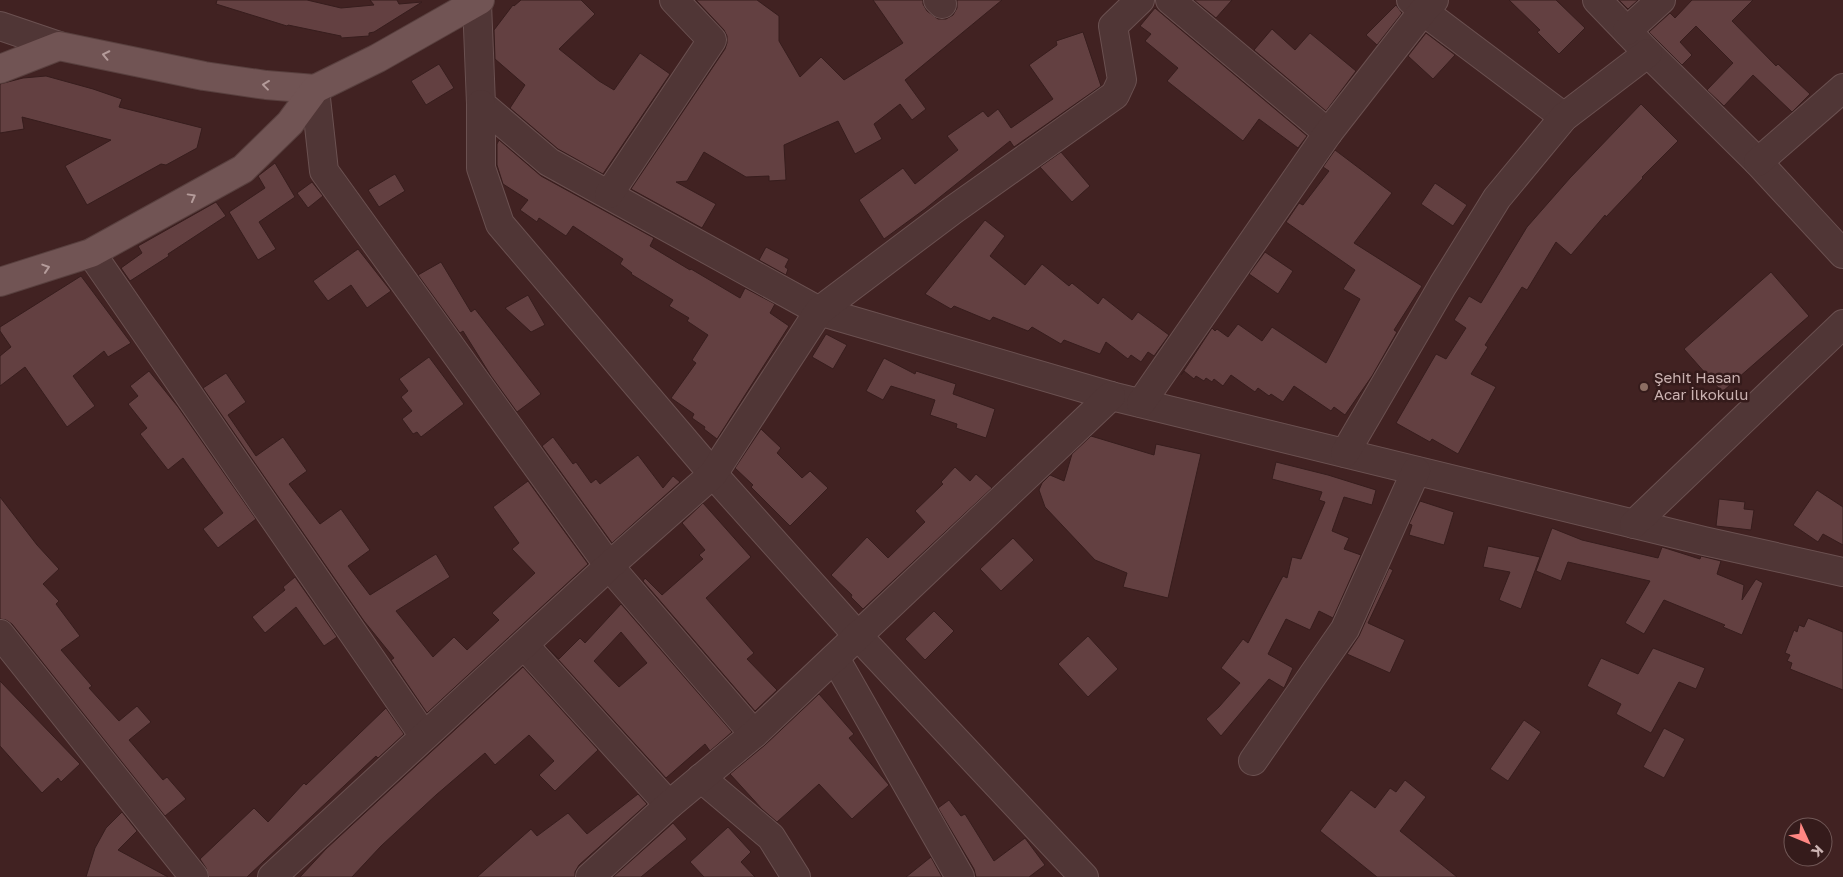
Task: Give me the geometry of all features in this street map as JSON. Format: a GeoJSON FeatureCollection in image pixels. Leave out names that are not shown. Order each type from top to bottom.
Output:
{"type":"FeatureCollection","features":[{"type":"Feature","properties":{"kind":"main road"},"geometry":{"type":"LineString","coordinates":[[0,282],[91,253],[243,169],[290,123],[314,89],[378,58],[477,1]]}},
{"type":"Feature","properties":{"kind":"main road"},"geometry":{"type":"LineString","coordinates":[[0,69],[59,46],[204,76],[266,85],[314,89]]}},
{"type":"Feature","properties":{"kind":"street"},"geometry":{"type":"LineString","coordinates":[[608,194],[712,40],[674,0]]}},
{"type":"Feature","properties":{"kind":"street"},"geometry":{"type":"LineString","coordinates":[[272,877],[610,566],[713,474],[819,311],[953,210],[1115,95],[1122,80],[1113,26],[1140,0]]}},
{"type":"Feature","properties":{"kind":"street"},"geometry":{"type":"LineString","coordinates":[[1170,0],[1328,133]]}},
{"type":"Feature","properties":{"kind":"street"},"geometry":{"type":"LineString","coordinates":[[1597,0],[1758,162],[1843,254]]}},
{"type":"Feature","properties":{"kind":"street"},"geometry":{"type":"LineString","coordinates":[[1627,31],[1661,0]]}},
{"type":"Feature","properties":{"kind":"street"},"geometry":{"type":"LineString","coordinates":[[477,1],[481,104],[481,168],[500,224],[713,474],[858,636],[1084,877]]}},
{"type":"Feature","properties":{"kind":"street"},"geometry":{"type":"LineString","coordinates":[[1141,402],[1328,133],[1422,4],[1564,117]]}},
{"type":"Feature","properties":{"kind":"street"},"geometry":{"type":"LineString","coordinates":[[0,26],[59,46]]}},
{"type":"Feature","properties":{"kind":"street"},"geometry":{"type":"LineString","coordinates":[[1345,453],[1443,285],[1497,198],[1564,117],[1648,53]]}},
{"type":"Feature","properties":{"kind":"street"},"geometry":{"type":"LineString","coordinates":[[1758,162],[1843,88]]}},
{"type":"Feature","properties":{"kind":"street"},"geometry":{"type":"LineString","coordinates":[[314,89],[324,171],[610,566],[754,734]]}},
{"type":"Feature","properties":{"kind":"street"},"geometry":{"type":"LineString","coordinates":[[481,104],[550,162],[819,311],[1111,396],[1634,524],[1843,572]]}},
{"type":"Feature","properties":{"kind":"street"},"geometry":{"type":"LineString","coordinates":[[91,253],[424,736]]}},
{"type":"Feature","properties":{"kind":"street"},"geometry":{"type":"LineString","coordinates":[[1634,524],[1843,324]]}},
{"type":"Feature","properties":{"kind":"street"},"geometry":{"type":"LineString","coordinates":[[590,877],[669,805],[754,734],[1111,396]]}},
{"type":"Feature","properties":{"kind":"street"},"geometry":{"type":"LineString","coordinates":[[1253,761],[1345,628],[1416,470]]}},
{"type":"Feature","properties":{"kind":"street"},"geometry":{"type":"LineString","coordinates":[[0,634],[194,877]]}},
{"type":"Feature","properties":{"kind":"street"},"geometry":{"type":"LineString","coordinates":[[524,645],[669,805]]}},
{"type":"Feature","properties":{"kind":"street"},"geometry":{"type":"LineString","coordinates":[[835,658],[960,877]]}},
{"type":"Feature","properties":{"kind":"street"},"geometry":{"type":"LineString","coordinates":[[701,778],[771,837],[796,877]]}},
{"type":"Feature","properties":{"kind":"building"},"geometry":{"type":"Polygon","coordinates":[[[217,0],[307,0],[341,8],[374,5],[370,0],[397,0],[399,4],[422,2],[374,32],[369,33],[369,36],[341,38],[341,36],[287,26],[216,4],[217,0]]]}},
{"type":"Feature","properties":{"kind":"building"},"geometry":{"type":"Polygon","coordinates":[[[521,0],[581,0],[595,14],[559,49],[599,81],[614,90],[640,53],[670,74],[603,174],[558,149],[510,108],[525,85],[495,59],[494,30],[513,5],[521,0]]]}},
{"type":"Feature","properties":{"kind":"building"},"geometry":{"type":"Polygon","coordinates":[[[696,0],[757,0],[779,16],[779,41],[800,77],[821,57],[844,80],[903,43],[873,0],[923,0],[927,11],[938,19],[946,19],[953,15],[957,8],[957,0],[1002,0],[905,80],[926,109],[912,120],[900,104],[874,124],[882,139],[855,154],[838,121],[784,145],[786,180],[769,181],[769,176],[746,177],[704,152],[687,181],[676,182],[716,204],[702,228],[631,189],[725,49],[727,36],[724,30],[696,0]]]}},
{"type":"Feature","properties":{"kind":"building"},"geometry":{"type":"Polygon","coordinates":[[[1194,0],[1232,0],[1216,18],[1194,0]]]}},
{"type":"Feature","properties":{"kind":"building"},"geometry":{"type":"Polygon","coordinates":[[[1509,0],[1556,0],[1585,28],[1559,54],[1537,32],[1540,30],[1509,0]]]}},
{"type":"Feature","properties":{"kind":"building"},"geometry":{"type":"Polygon","coordinates":[[[1619,0],[1638,0],[1628,9],[1619,0]]]}},
{"type":"Feature","properties":{"kind":"building"},"geometry":{"type":"Polygon","coordinates":[[[1692,0],[1753,0],[1732,21],[1776,66],[1778,64],[1810,94],[1792,112],[1753,75],[1724,106],[1707,90],[1733,63],[1696,26],[1680,42],[1692,55],[1682,65],[1649,32],[1670,13],[1675,18],[1692,0]]]}},
{"type":"Feature","properties":{"kind":"building"},"geometry":{"type":"Polygon","coordinates":[[[1396,5],[1402,13],[1377,45],[1366,35],[1396,5]]]}},
{"type":"Feature","properties":{"kind":"building"},"geometry":{"type":"Polygon","coordinates":[[[1155,8],[1307,136],[1298,148],[1259,119],[1243,141],[1167,81],[1178,68],[1145,41],[1151,34],[1140,26],[1155,8]]]}},
{"type":"Feature","properties":{"kind":"building"},"geometry":{"type":"Polygon","coordinates":[[[1272,29],[1295,50],[1310,33],[1356,71],[1326,111],[1254,50],[1272,29]]]}},
{"type":"Feature","properties":{"kind":"building"},"geometry":{"type":"Polygon","coordinates":[[[1083,32],[1101,86],[1014,147],[1010,141],[884,239],[859,200],[903,168],[915,184],[958,150],[947,136],[983,111],[988,117],[998,109],[1011,128],[1053,99],[1029,65],[1057,45],[1056,41],[1083,32]]]}},
{"type":"Feature","properties":{"kind":"building"},"geometry":{"type":"Polygon","coordinates":[[[1426,33],[1455,55],[1433,79],[1408,56],[1426,33]]]}},
{"type":"Feature","properties":{"kind":"building"},"geometry":{"type":"Polygon","coordinates":[[[439,64],[454,88],[426,105],[411,81],[439,64]]]}},
{"type":"Feature","properties":{"kind":"building"},"geometry":{"type":"Polygon","coordinates":[[[46,76],[122,99],[119,107],[202,128],[197,148],[166,165],[161,164],[87,205],[65,166],[111,140],[22,117],[24,129],[0,133],[0,84],[23,78],[46,76]]]}},
{"type":"Feature","properties":{"kind":"building"},"geometry":{"type":"Polygon","coordinates":[[[1641,104],[1678,141],[1606,217],[1605,215],[1571,255],[1556,242],[1527,290],[1522,287],[1485,345],[1488,347],[1471,374],[1496,387],[1458,454],[1432,439],[1430,442],[1396,423],[1436,354],[1446,359],[1466,328],[1454,320],[1469,296],[1481,303],[1527,227],[1570,178],[1641,104]]]}},
{"type":"Feature","properties":{"kind":"building"},"geometry":{"type":"Polygon","coordinates":[[[499,140],[541,176],[654,238],[650,246],[690,270],[740,298],[745,288],[775,304],[770,313],[789,326],[717,439],[692,418],[694,414],[671,398],[696,363],[692,360],[708,335],[687,321],[689,318],[669,306],[673,300],[631,274],[620,264],[623,259],[573,226],[566,236],[539,218],[537,222],[520,210],[528,200],[503,184],[497,165],[497,144],[499,140]]]}},
{"type":"Feature","properties":{"kind":"building"},"geometry":{"type":"Polygon","coordinates":[[[1335,150],[1392,193],[1354,243],[1422,286],[1394,330],[1397,332],[1372,376],[1345,415],[1334,407],[1331,411],[1294,386],[1283,402],[1271,394],[1269,396],[1258,388],[1255,392],[1231,375],[1223,386],[1214,379],[1212,382],[1206,378],[1204,381],[1196,376],[1194,379],[1184,371],[1181,375],[1212,328],[1215,331],[1217,329],[1228,337],[1238,324],[1262,341],[1272,327],[1326,363],[1360,299],[1343,289],[1355,270],[1286,222],[1299,203],[1303,205],[1329,171],[1323,167],[1335,150]]]}},
{"type":"Feature","properties":{"kind":"building"},"geometry":{"type":"Polygon","coordinates":[[[1061,152],[1090,186],[1072,202],[1040,167],[1061,152]]]}},
{"type":"Feature","properties":{"kind":"building"},"geometry":{"type":"Polygon","coordinates":[[[275,163],[295,197],[259,222],[276,249],[258,260],[229,212],[265,188],[258,176],[275,163]]]}},
{"type":"Feature","properties":{"kind":"building"},"geometry":{"type":"Polygon","coordinates":[[[395,174],[405,191],[379,207],[368,190],[395,174]]]}},
{"type":"Feature","properties":{"kind":"building"},"geometry":{"type":"Polygon","coordinates":[[[312,182],[323,196],[308,208],[297,193],[312,182]]]}},
{"type":"Feature","properties":{"kind":"building"},"geometry":{"type":"Polygon","coordinates":[[[1435,183],[1467,205],[1453,226],[1421,204],[1435,183]]]}},
{"type":"Feature","properties":{"kind":"building"},"geometry":{"type":"Polygon","coordinates":[[[216,202],[226,216],[130,281],[121,268],[142,253],[138,246],[216,202]]]}},
{"type":"Feature","properties":{"kind":"building"},"geometry":{"type":"Polygon","coordinates":[[[985,220],[1005,236],[990,256],[1025,285],[1042,264],[1069,286],[1072,283],[1098,304],[1103,297],[1132,320],[1138,312],[1169,335],[1154,356],[1148,352],[1141,362],[1131,355],[1128,359],[1106,342],[1100,354],[1064,340],[1061,344],[1032,327],[1028,331],[993,317],[990,321],[954,306],[951,309],[925,294],[985,220]]]}},
{"type":"Feature","properties":{"kind":"building"},"geometry":{"type":"Polygon","coordinates":[[[766,247],[789,259],[785,267],[788,269],[786,275],[759,260],[766,247]]]}},
{"type":"Feature","properties":{"kind":"building"},"geometry":{"type":"Polygon","coordinates":[[[358,249],[391,291],[367,308],[351,285],[328,301],[313,281],[358,249]]]}},
{"type":"Feature","properties":{"kind":"building"},"geometry":{"type":"Polygon","coordinates":[[[1265,252],[1293,271],[1278,294],[1249,274],[1265,252]]]}},
{"type":"Feature","properties":{"kind":"building"},"geometry":{"type":"Polygon","coordinates":[[[441,262],[471,312],[475,309],[541,394],[517,412],[491,376],[463,331],[460,333],[418,275],[441,262]]]}},
{"type":"Feature","properties":{"kind":"building"},"geometry":{"type":"Polygon","coordinates":[[[1771,272],[1809,316],[1722,392],[1684,349],[1771,272]]]}},
{"type":"Feature","properties":{"kind":"building"},"geometry":{"type":"Polygon","coordinates":[[[81,276],[131,343],[108,357],[104,351],[73,376],[95,406],[67,427],[25,367],[0,386],[0,356],[11,347],[0,331],[0,327],[81,276]]]}},
{"type":"Feature","properties":{"kind":"building"},"geometry":{"type":"Polygon","coordinates":[[[528,295],[545,325],[531,332],[505,308],[528,295]]]}},
{"type":"Feature","properties":{"kind":"building"},"geometry":{"type":"Polygon","coordinates":[[[826,334],[847,345],[833,369],[812,357],[826,334]]]}},
{"type":"Feature","properties":{"kind":"building"},"geometry":{"type":"Polygon","coordinates":[[[429,357],[464,404],[421,437],[417,432],[413,434],[402,419],[412,411],[401,397],[408,391],[399,379],[429,357]]]}},
{"type":"Feature","properties":{"kind":"building"},"geometry":{"type":"Polygon","coordinates":[[[884,358],[915,374],[916,371],[956,384],[953,394],[995,409],[986,438],[956,428],[957,424],[930,415],[935,400],[891,386],[883,400],[866,391],[884,358]]]}},
{"type":"Feature","properties":{"kind":"building"},"geometry":{"type":"Polygon","coordinates":[[[149,371],[178,407],[256,519],[218,548],[203,529],[223,513],[183,458],[168,470],[140,434],[147,428],[128,404],[138,396],[130,386],[149,371]]]}},
{"type":"Feature","properties":{"kind":"building"},"geometry":{"type":"Polygon","coordinates":[[[226,373],[246,402],[228,415],[256,456],[283,437],[307,471],[289,484],[320,524],[341,509],[370,550],[348,566],[370,595],[436,554],[450,577],[396,611],[433,657],[454,637],[467,650],[499,620],[492,613],[535,573],[512,549],[519,543],[493,507],[528,481],[588,564],[427,713],[391,660],[394,658],[364,621],[203,388],[226,373]]]}},
{"type":"Feature","properties":{"kind":"building"},"geometry":{"type":"Polygon","coordinates":[[[761,429],[781,448],[777,453],[802,478],[810,471],[828,488],[790,526],[735,468],[761,429]]]}},
{"type":"Feature","properties":{"kind":"building"},"geometry":{"type":"Polygon","coordinates":[[[1091,436],[1154,455],[1156,444],[1201,454],[1168,598],[1123,587],[1127,573],[1095,560],[1045,507],[1039,490],[1042,483],[1050,475],[1064,481],[1072,454],[1091,436]]]}},
{"type":"Feature","properties":{"kind":"building"},"geometry":{"type":"Polygon","coordinates":[[[553,437],[573,464],[576,462],[591,483],[596,479],[600,484],[638,455],[663,488],[673,476],[680,482],[612,543],[542,446],[553,437]]]}},
{"type":"Feature","properties":{"kind":"building"},"geometry":{"type":"Polygon","coordinates":[[[1276,462],[1328,475],[1376,490],[1372,505],[1344,497],[1332,531],[1349,538],[1344,549],[1361,555],[1333,618],[1319,611],[1310,630],[1286,619],[1268,654],[1293,668],[1284,688],[1269,679],[1221,736],[1206,719],[1240,683],[1221,668],[1243,639],[1248,643],[1283,576],[1287,578],[1292,557],[1301,559],[1325,502],[1319,500],[1322,492],[1272,479],[1276,462]]]}},
{"type":"Feature","properties":{"kind":"building"},"geometry":{"type":"Polygon","coordinates":[[[955,467],[970,481],[976,474],[992,488],[863,609],[851,597],[852,595],[831,575],[867,537],[888,558],[925,522],[915,511],[943,484],[941,482],[955,467]]]}},
{"type":"Feature","properties":{"kind":"building"},"geometry":{"type":"Polygon","coordinates":[[[1817,490],[1843,507],[1843,545],[1823,534],[1818,542],[1793,525],[1817,490]]]}},
{"type":"Feature","properties":{"kind":"building"},"geometry":{"type":"Polygon","coordinates":[[[0,497],[37,545],[59,569],[43,584],[59,601],[56,604],[80,636],[61,650],[92,686],[89,688],[119,721],[137,706],[151,722],[129,740],[163,780],[167,777],[186,799],[165,816],[12,624],[0,619],[0,497]]]}},
{"type":"Feature","properties":{"kind":"building"},"geometry":{"type":"Polygon","coordinates":[[[1719,499],[1745,502],[1744,509],[1754,510],[1751,530],[1716,526],[1719,499]]]}},
{"type":"Feature","properties":{"kind":"building"},"geometry":{"type":"Polygon","coordinates":[[[1420,501],[1454,512],[1444,545],[1409,535],[1412,525],[1409,524],[1420,501]]]}},
{"type":"Feature","properties":{"kind":"building"},"geometry":{"type":"Polygon","coordinates":[[[703,503],[751,557],[706,598],[754,653],[747,659],[777,690],[755,711],[643,581],[645,578],[662,595],[703,559],[699,555],[705,550],[682,523],[703,503]]]}},
{"type":"Feature","properties":{"kind":"building"},"geometry":{"type":"Polygon","coordinates":[[[1552,528],[1582,540],[1658,558],[1662,547],[1700,559],[1701,556],[1721,561],[1717,574],[1744,585],[1742,600],[1756,579],[1763,583],[1742,635],[1723,627],[1725,625],[1664,600],[1644,634],[1625,623],[1650,581],[1568,562],[1561,581],[1536,571],[1552,528]]]}},
{"type":"Feature","properties":{"kind":"building"},"geometry":{"type":"Polygon","coordinates":[[[1013,538],[1034,560],[1001,591],[980,569],[1013,538]]]}},
{"type":"Feature","properties":{"kind":"building"},"geometry":{"type":"Polygon","coordinates":[[[1488,546],[1540,557],[1521,609],[1499,600],[1510,572],[1483,567],[1488,546]]]}},
{"type":"Feature","properties":{"kind":"building"},"geometry":{"type":"Polygon","coordinates":[[[1389,568],[1393,570],[1368,623],[1405,640],[1390,673],[1347,654],[1359,636],[1389,568]]]}},
{"type":"Feature","properties":{"kind":"building"},"geometry":{"type":"Polygon","coordinates":[[[295,577],[337,637],[324,646],[296,607],[265,633],[252,617],[285,590],[283,587],[295,577]]]}},
{"type":"Feature","properties":{"kind":"building"},"geometry":{"type":"Polygon","coordinates":[[[621,604],[732,732],[710,751],[705,744],[666,778],[546,646],[559,659],[580,638],[585,643],[621,604]],[[621,632],[594,661],[619,687],[647,663],[621,632]]]}},
{"type":"Feature","properties":{"kind":"building"},"geometry":{"type":"Polygon","coordinates":[[[934,611],[954,631],[925,660],[905,639],[934,611]]]}},
{"type":"Feature","properties":{"kind":"building"},"geometry":{"type":"Polygon","coordinates":[[[1808,618],[1843,632],[1843,690],[1790,669],[1792,663],[1787,661],[1790,655],[1785,653],[1794,630],[1797,632],[1799,625],[1804,627],[1808,618]]]}},
{"type":"Feature","properties":{"kind":"building"},"geometry":{"type":"Polygon","coordinates":[[[1088,636],[1118,669],[1088,697],[1058,664],[1088,636]]]}},
{"type":"Feature","properties":{"kind":"building"},"geometry":{"type":"Polygon","coordinates":[[[1653,648],[1705,668],[1696,689],[1679,682],[1651,733],[1616,714],[1621,704],[1587,686],[1601,658],[1638,674],[1653,648]]]}},
{"type":"Feature","properties":{"kind":"building"},"geometry":{"type":"Polygon","coordinates":[[[523,667],[598,750],[555,791],[539,775],[554,761],[529,735],[495,765],[485,753],[381,846],[352,877],[300,877],[326,849],[523,667]]]}},
{"type":"Feature","properties":{"kind":"building"},"geometry":{"type":"Polygon","coordinates":[[[0,681],[80,764],[61,782],[58,778],[42,793],[0,746],[0,681]]]}},
{"type":"Feature","properties":{"kind":"building"},"geometry":{"type":"Polygon","coordinates":[[[819,694],[854,734],[849,738],[889,785],[852,819],[819,784],[777,822],[762,809],[730,774],[765,745],[819,694]]]}},
{"type":"Feature","properties":{"kind":"building"},"geometry":{"type":"Polygon","coordinates":[[[386,708],[404,734],[378,758],[376,756],[247,877],[209,877],[200,859],[254,808],[268,822],[304,783],[306,785],[386,708]]]}},
{"type":"Feature","properties":{"kind":"building"},"geometry":{"type":"Polygon","coordinates":[[[1524,720],[1541,732],[1508,781],[1490,769],[1524,720]]]}},
{"type":"Feature","properties":{"kind":"building"},"geometry":{"type":"Polygon","coordinates":[[[1664,728],[1685,739],[1664,778],[1643,767],[1664,728]]]}},
{"type":"Feature","properties":{"kind":"building"},"geometry":{"type":"Polygon","coordinates":[[[1405,780],[1426,797],[1400,831],[1457,877],[1377,877],[1320,831],[1351,790],[1375,808],[1390,788],[1396,792],[1405,780]]]}},
{"type":"Feature","properties":{"kind":"building"},"geometry":{"type":"Polygon","coordinates":[[[638,794],[647,804],[579,865],[575,872],[575,877],[477,877],[531,829],[537,836],[568,813],[587,834],[638,794]]]}},
{"type":"Feature","properties":{"kind":"building"},"geometry":{"type":"Polygon","coordinates":[[[949,800],[961,816],[965,814],[994,861],[1025,838],[1045,865],[1029,877],[976,877],[974,869],[938,808],[949,800]]]}},
{"type":"Feature","properties":{"kind":"building"},"geometry":{"type":"Polygon","coordinates":[[[122,812],[137,831],[118,850],[168,877],[86,877],[95,848],[106,828],[122,812]]]}},
{"type":"Feature","properties":{"kind":"building"},"geometry":{"type":"Polygon","coordinates":[[[673,823],[687,839],[641,877],[613,877],[673,823]]]}},
{"type":"Feature","properties":{"kind":"building"},"geometry":{"type":"Polygon","coordinates":[[[728,827],[751,852],[741,862],[755,877],[704,877],[690,862],[728,827]]]}},
{"type":"Feature","properties":{"kind":"building"},"geometry":{"type":"Polygon","coordinates":[[[931,857],[942,877],[906,877],[931,857]]]}},
{"type":"Feature","properties":{"kind":"place","name":"Şehit Hasan Acar İlkokulu"},"geometry":{"type":"Point","coordinates":[1644,387]}}]}
